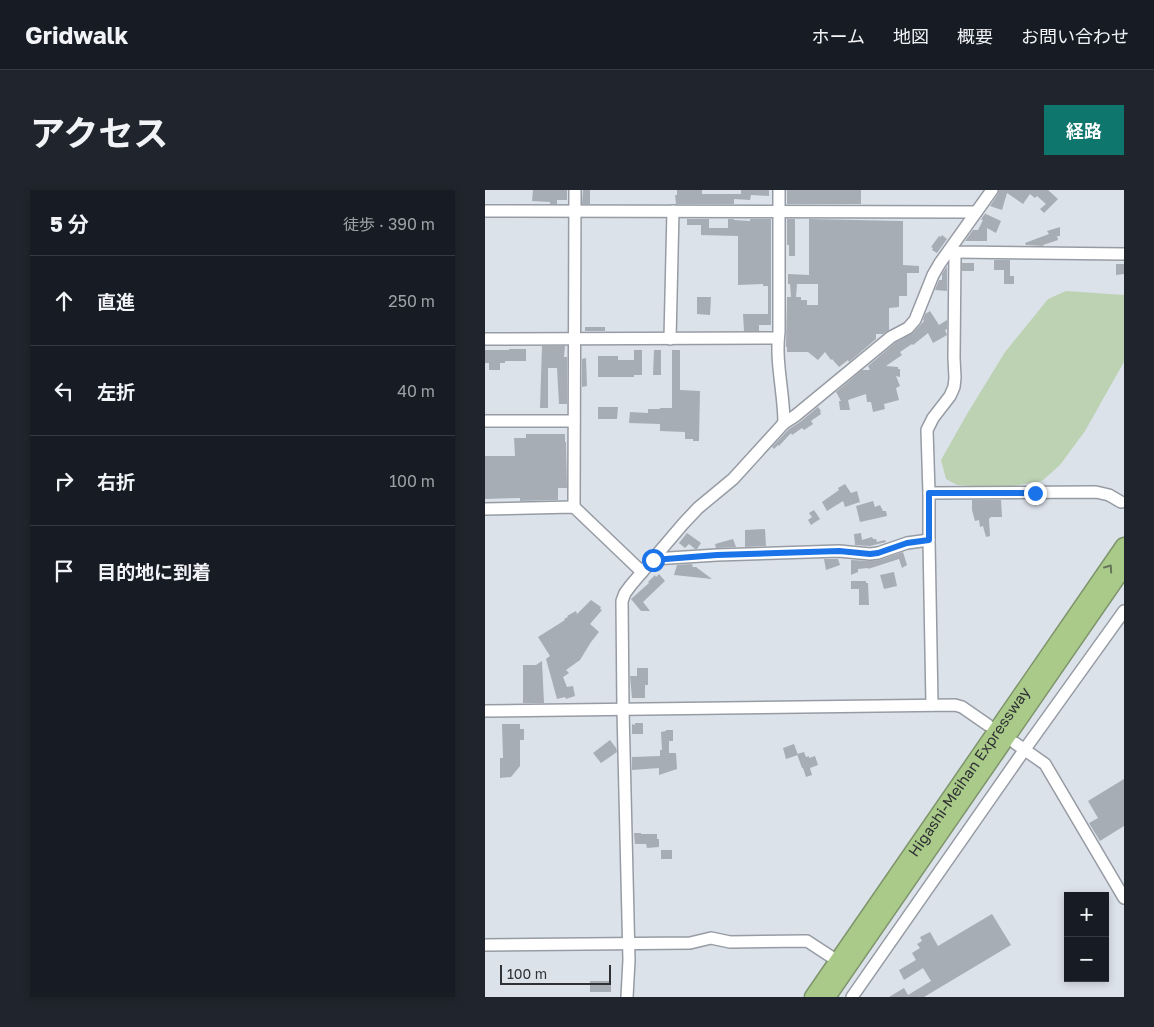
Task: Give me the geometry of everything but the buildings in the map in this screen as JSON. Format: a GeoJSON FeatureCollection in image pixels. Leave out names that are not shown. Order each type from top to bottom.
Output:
{"type":"FeatureCollection","features":[{"type":"Feature","properties":{"kind":"highway","name":"Higashi-Meihan Expressway"},"geometry":{"type":"LineString","coordinates":[[813,997],[1124,546]]}},
{"type":"Feature","properties":{"kind":"highway","name":"Higashi-Meihan Expressway"},"geometry":{"type":"LineString","coordinates":[[827,997],[1124,567]]}},
{"type":"Feature","properties":{"kind":"street"},"geometry":{"type":"LineString","coordinates":[[574,507],[575,190]]}},
{"type":"Feature","properties":{"kind":"street"},"geometry":{"type":"LineString","coordinates":[[779,190],[778,349],[784,423]]}},
{"type":"Feature","properties":{"kind":"street"},"geometry":{"type":"LineString","coordinates":[[627,997],[629,980],[622,602],[625,593],[683,524],[698,508],[733,479],[784,423],[891,338],[908,328],[915,320],[933,275],[940,263],[952,252],[976,212],[992,190]]}},
{"type":"Feature","properties":{"kind":"street"},"geometry":{"type":"LineString","coordinates":[[485,211],[976,212]]}},
{"type":"Feature","properties":{"kind":"street"},"geometry":{"type":"LineString","coordinates":[[671,339],[673,211]]}},
{"type":"Feature","properties":{"kind":"street"},"geometry":{"type":"LineString","coordinates":[[952,252],[1124,254]]}},
{"type":"Feature","properties":{"kind":"street"},"geometry":{"type":"LineString","coordinates":[[932,705],[927,430],[954,387],[952,252]]}},
{"type":"Feature","properties":{"kind":"street"},"geometry":{"type":"LineString","coordinates":[[485,339],[778,338]]}},
{"type":"Feature","properties":{"kind":"street"},"geometry":{"type":"LineString","coordinates":[[485,421],[574,420]]}},
{"type":"Feature","properties":{"kind":"street"},"geometry":{"type":"LineString","coordinates":[[929,493],[1096,492],[1109,495],[1121,502]]}},
{"type":"Feature","properties":{"kind":"street"},"geometry":{"type":"LineString","coordinates":[[485,509],[574,507],[642,572]]}},
{"type":"Feature","properties":{"kind":"street"},"geometry":{"type":"LineString","coordinates":[[653,560],[717,555],[839,551],[870,554],[907,543],[929,540]]}},
{"type":"Feature","properties":{"kind":"street"},"geometry":{"type":"LineString","coordinates":[[852,997],[860,975],[1020,746],[1124,611]]}},
{"type":"Feature","properties":{"kind":"street"},"geometry":{"type":"LineString","coordinates":[[485,712],[932,705],[962,707],[988,725]]}},
{"type":"Feature","properties":{"kind":"street"},"geometry":{"type":"LineString","coordinates":[[1020,746],[1045,764],[1124,898]]}},
{"type":"Feature","properties":{"kind":"street"},"geometry":{"type":"LineString","coordinates":[[485,945],[690,942],[711,938],[730,942],[807,941],[830,956]]}},
{"type":"Feature","properties":{"kind":"green space"},"geometry":{"type":"Polygon","coordinates":[[[1066,291],[1124,295],[1124,362],[1085,431],[1060,465],[1042,481],[1002,488],[957,485],[946,479],[941,460],[1005,352],[1048,299],[1066,291]]]}},
{"type":"Feature","properties":{"kind":"route"},"geometry":{"type":"LineString","coordinates":[[653,560],[717,555],[839,551],[878,553],[907,543],[929,540],[929,493],[1035,493]]}}]}
